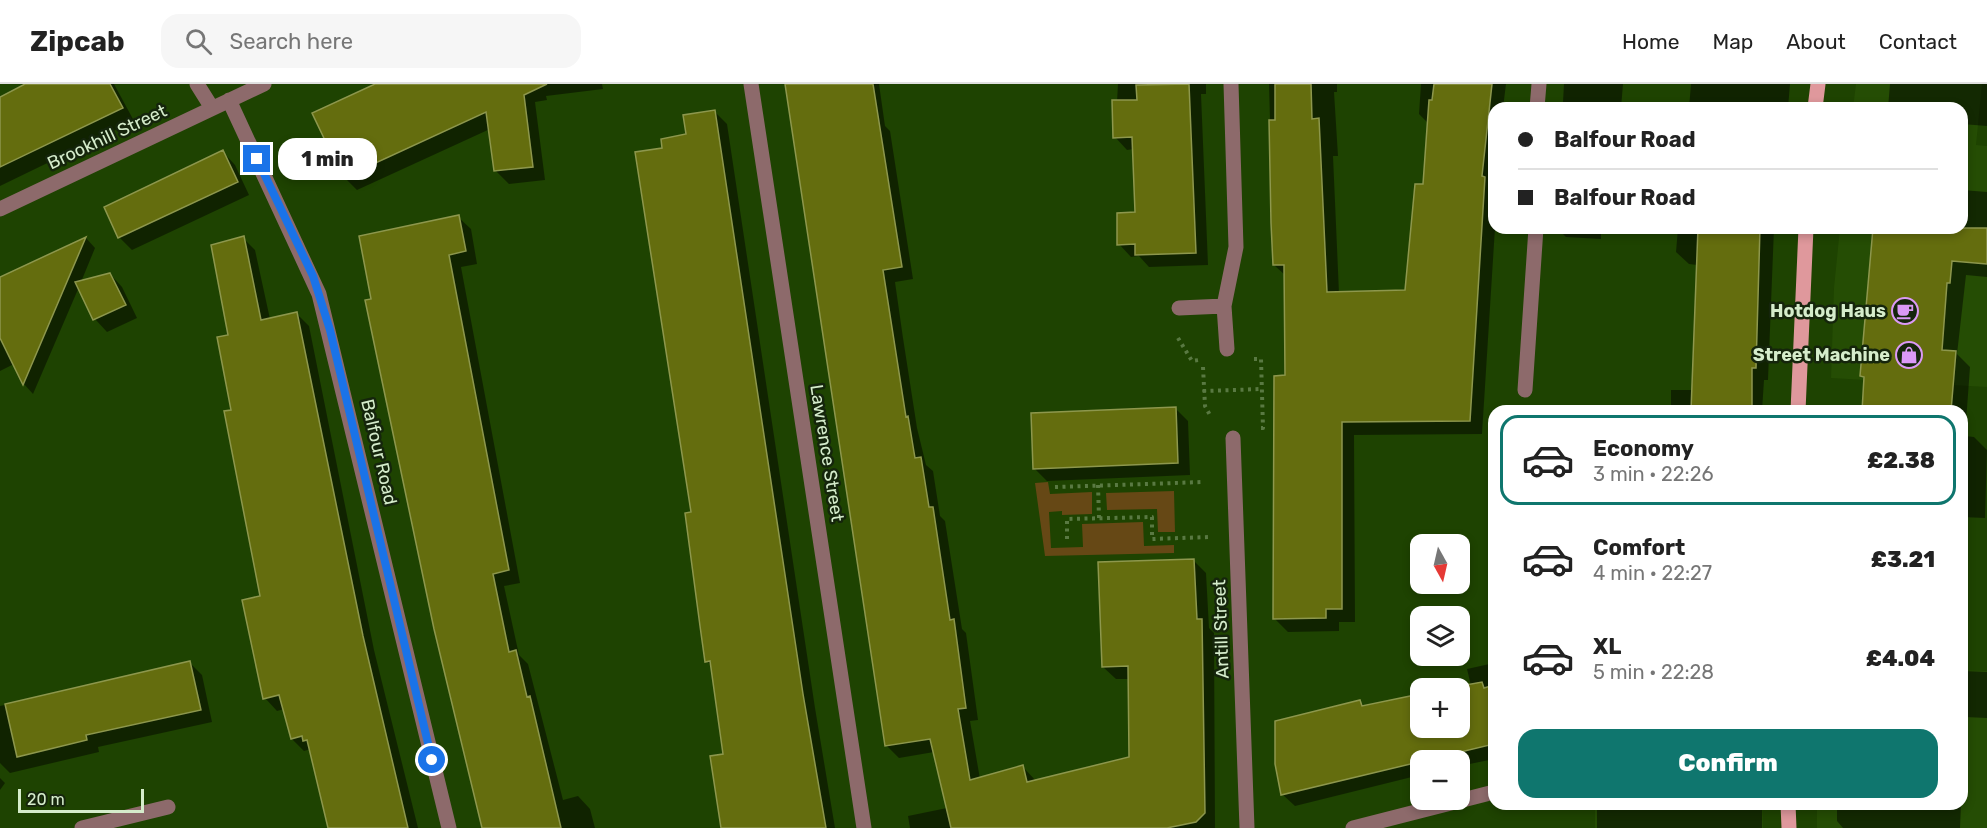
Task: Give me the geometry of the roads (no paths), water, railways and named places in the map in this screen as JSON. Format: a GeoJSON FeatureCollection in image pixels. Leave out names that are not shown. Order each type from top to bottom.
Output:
{"type":"FeatureCollection","features":[{"type":"Feature","properties":{"kind":"main road"},"geometry":{"type":"LineString","coordinates":[[1816,102],[1818,84]]}},
{"type":"Feature","properties":{"kind":"main road"},"geometry":{"type":"LineString","coordinates":[[1798,405],[1806,234]]}},
{"type":"Feature","properties":{"kind":"main road"},"geometry":{"type":"LineString","coordinates":[[1788,810],[1789,828]]}},
{"type":"Feature","properties":{"kind":"street"},"geometry":{"type":"LineString","coordinates":[[197,84],[213,108]]}},
{"type":"Feature","properties":{"kind":"street","name":"Brookhill Street"},"geometry":{"type":"LineString","coordinates":[[0,209],[264,84]]}},
{"type":"Feature","properties":{"kind":"street","name":"Lawrence Street"},"geometry":{"type":"LineString","coordinates":[[751,84],[864,828]]}},
{"type":"Feature","properties":{"kind":"street"},"geometry":{"type":"LineString","coordinates":[[1227,354],[1224,306],[1236,247],[1231,84]]}},
{"type":"Feature","properties":{"kind":"street"},"geometry":{"type":"LineString","coordinates":[[1538,102],[1539,84]]}},
{"type":"Feature","properties":{"kind":"street","name":"Balfour Road"},"geometry":{"type":"LineString","coordinates":[[229,100],[313,276],[322,303],[449,828]]}},
{"type":"Feature","properties":{"kind":"street"},"geometry":{"type":"LineString","coordinates":[[1525,390],[1536,234]]}},
{"type":"Feature","properties":{"kind":"street"},"geometry":{"type":"LineString","coordinates":[[1179,308],[1224,306]]}},
{"type":"Feature","properties":{"kind":"street","name":"Antill Street"},"geometry":{"type":"LineString","coordinates":[[1232,433],[1247,828]]}},
{"type":"Feature","properties":{"kind":"street"},"geometry":{"type":"LineString","coordinates":[[1353,828],[1488,794]]}},
{"type":"Feature","properties":{"kind":"street"},"geometry":{"type":"LineString","coordinates":[[82,828],[126,823],[168,807]]}},
{"type":"Feature","properties":{"kind":"place","name":"Hotdog Haus"},"geometry":{"type":"Point","coordinates":[1905,311]}},
{"type":"Feature","properties":{"kind":"place","name":"Street Machine"},"geometry":{"type":"Point","coordinates":[1909,355]}}]}
